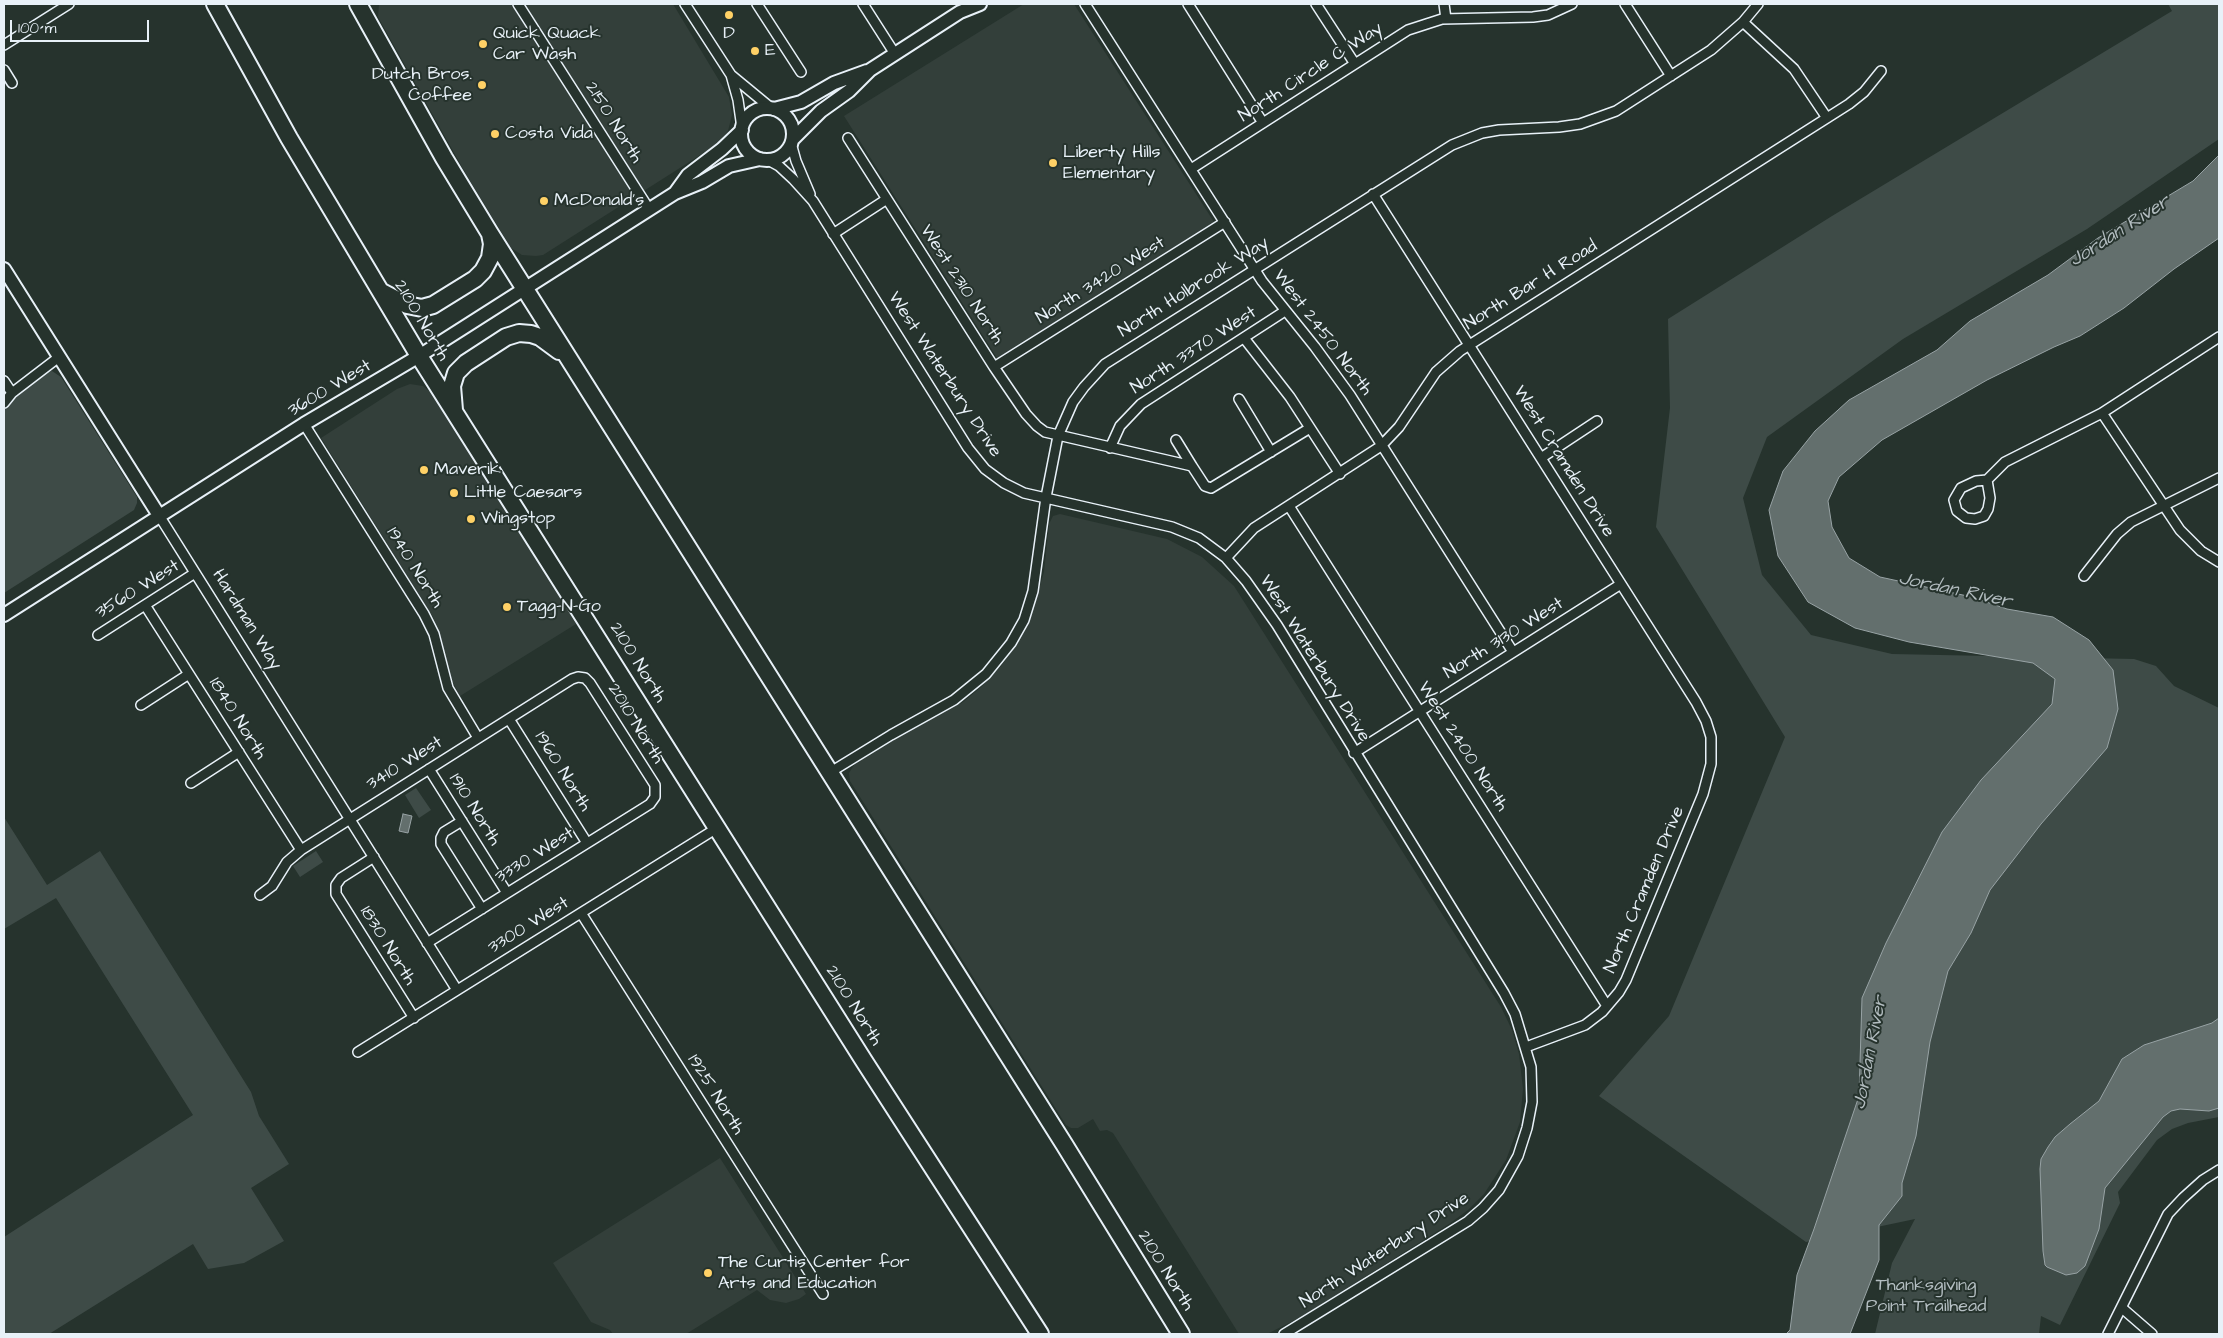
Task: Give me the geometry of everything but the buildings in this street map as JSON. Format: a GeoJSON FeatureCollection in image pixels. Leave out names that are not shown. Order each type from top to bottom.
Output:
{"type":"FeatureCollection","features":[{"type":"Feature","properties":{"kind":"highway","name":"2100 North"},"geometry":{"type":"LineString","coordinates":[[216,4],[289,138],[419,356],[1040,1334]]}},
{"type":"Feature","properties":{"kind":"highway","name":"2100 North"},"geometry":{"type":"LineString","coordinates":[[360,4],[444,158],[489,232],[1064,1144],[1181,1334]]}},
{"type":"Feature","properties":{"kind":"highway"},"geometry":{"type":"LineString","coordinates":[[377,287],[391,298],[406,305],[422,308],[433,305],[475,279],[483,271],[489,263],[492,251],[489,232]]}},
{"type":"Feature","properties":{"kind":"highway"},"geometry":{"type":"LineString","coordinates":[[456,415],[451,394],[456,373],[466,363],[506,337],[524,333],[540,337],[570,361]]}},
{"type":"Feature","properties":{"kind":"street"},"geometry":{"type":"LineString","coordinates":[[4,45],[69,4]]}},
{"type":"Feature","properties":{"kind":"street","name":"2150 North"},"geometry":{"type":"LineString","coordinates":[[518,4],[649,209]]}},
{"type":"Feature","properties":{"kind":"street"},"geometry":{"type":"LineString","coordinates":[[685,4],[731,75],[738,100],[744,143],[747,150],[764,159]]}},
{"type":"Feature","properties":{"kind":"street"},"geometry":{"type":"LineString","coordinates":[[757,4],[801,72]]}},
{"type":"Feature","properties":{"kind":"street"},"geometry":{"type":"LineString","coordinates":[[863,4],[895,54]]}},
{"type":"Feature","properties":{"kind":"street"},"geometry":{"type":"LineString","coordinates":[[675,193],[702,182],[729,166],[782,155],[792,141],[820,111],[849,91],[870,70],[964,8],[980,4]]}},
{"type":"Feature","properties":{"kind":"street"},"geometry":{"type":"LineString","coordinates":[[1188,4],[1263,123]]}},
{"type":"Feature","properties":{"kind":"street"},"geometry":{"type":"LineString","coordinates":[[1316,4],[1355,64]]}},
{"type":"Feature","properties":{"kind":"street"},"geometry":{"type":"LineString","coordinates":[[1444,4],[1446,19]]}},
{"type":"Feature","properties":{"kind":"street","name":"North Circle C Way"},"geometry":{"type":"LineString","coordinates":[[1191,168],[1408,30],[1425,23],[1446,19],[1548,15],[1572,4]]}},
{"type":"Feature","properties":{"kind":"street"},"geometry":{"type":"LineString","coordinates":[[1625,4],[1671,76]]}},
{"type":"Feature","properties":{"kind":"street","name":"North Holbrook Way"},"geometry":{"type":"LineString","coordinates":[[829,773],[897,731],[954,700],[976,683],[1003,654],[1024,620],[1033,591],[1046,497],[1058,436],[1073,402],[1105,364],[1452,145],[1499,130],[1558,127],[1597,119],[1616,111],[1711,50],[1743,22],[1758,4]]}},
{"type":"Feature","properties":{"kind":"street","name":"West 2450 North"},"geometry":{"type":"LineString","coordinates":[[1087,5],[1254,269],[1334,372],[1513,652]]}},
{"type":"Feature","properties":{"kind":"street"},"geometry":{"type":"LineString","coordinates":[[1743,22],[1800,76],[1827,118]]}},
{"type":"Feature","properties":{"kind":"street"},"geometry":{"type":"LineString","coordinates":[[4,70],[12,83]]}},
{"type":"Feature","properties":{"kind":"street"},"geometry":{"type":"LineString","coordinates":[[675,193],[688,175],[722,150],[742,129],[750,115],[756,111],[799,103],[834,83],[870,70]]}},
{"type":"Feature","properties":{"kind":"street","name":"North Bar H Road"},"geometry":{"type":"LineString","coordinates":[[1226,558],[1254,528],[1381,446],[1399,427],[1436,372],[1448,360],[1857,98],[1881,71]]}},
{"type":"Feature","properties":{"kind":"street"},"geometry":{"type":"LineString","coordinates":[[731,75],[773,109],[785,115],[790,121],[792,128],[792,141]]}},
{"type":"Feature","properties":{"kind":"street","name":"West 2310 North"},"geometry":{"type":"LineString","coordinates":[[848,138],[994,367],[1026,414],[1037,426],[1046,432],[1058,436],[1192,466]]}},
{"type":"Feature","properties":{"kind":"street","name":"West Waterbury Drive"},"geometry":{"type":"LineString","coordinates":[[792,141],[796,161],[812,201]]}},
{"type":"Feature","properties":{"kind":"street","name":"West Waterbury Drive"},"geometry":{"type":"LineString","coordinates":[[764,159],[779,166],[793,178],[812,201],[968,448],[985,469],[1004,483],[1024,493],[1172,527],[1199,538],[1226,558],[1246,581],[1277,625],[1354,753],[1504,993],[1515,1014],[1526,1047]]}},
{"type":"Feature","properties":{"kind":"street","name":"3600 West"},"geometry":{"type":"LineString","coordinates":[[4,615],[304,424],[419,356],[675,193]]}},
{"type":"Feature","properties":{"kind":"street","name":"West Cramden Drive"},"geometry":{"type":"LineString","coordinates":[[1373,194],[1696,702],[1706,721],[1711,737],[1712,752]]}},
{"type":"Feature","properties":{"kind":"street"},"geometry":{"type":"LineString","coordinates":[[833,234],[887,199]]}},
{"type":"Feature","properties":{"kind":"street","name":"North 3420 West"},"geometry":{"type":"LineString","coordinates":[[994,367],[1225,222]]}},
{"type":"Feature","properties":{"kind":"street","name":"Hardman Way"},"geometry":{"type":"LineString","coordinates":[[4,269],[457,990]]}},
{"type":"Feature","properties":{"kind":"street","name":"North 3370 West"},"geometry":{"type":"LineString","coordinates":[[1110,448],[1120,426],[1140,404],[1285,311]]}},
{"type":"Feature","properties":{"kind":"street"},"geometry":{"type":"LineString","coordinates":[[1988,480],[1990,498],[1988,509],[1984,516],[1975,519],[1966,518],[1958,511],[1954,500],[1961,488],[1976,481],[1988,480],[2005,462],[2102,413],[2219,337]]}},
{"type":"Feature","properties":{"kind":"street"},"geometry":{"type":"LineString","coordinates":[[1244,338],[1290,397],[1340,474]]}},
{"type":"Feature","properties":{"kind":"street"},"geometry":{"type":"LineString","coordinates":[[4,403],[12,394],[60,357]]}},
{"type":"Feature","properties":{"kind":"street"},"geometry":{"type":"LineString","coordinates":[[4,381],[12,394]]}},
{"type":"Feature","properties":{"kind":"street"},"geometry":{"type":"LineString","coordinates":[[1239,399],[1272,452]]}},
{"type":"Feature","properties":{"kind":"street"},"geometry":{"type":"LineString","coordinates":[[2102,413],[2163,505],[2190,541],[2219,562]]}},
{"type":"Feature","properties":{"kind":"street"},"geometry":{"type":"LineString","coordinates":[[1540,458],[1597,421]]}},
{"type":"Feature","properties":{"kind":"street","name":"1940 North"},"geometry":{"type":"LineString","coordinates":[[304,424],[426,619],[434,634],[448,688],[478,738]]}},
{"type":"Feature","properties":{"kind":"street"},"geometry":{"type":"LineString","coordinates":[[1176,440],[1208,488],[1215,487],[1310,428]]}},
{"type":"Feature","properties":{"kind":"street"},"geometry":{"type":"LineString","coordinates":[[2084,576],[2124,527],[2163,505],[2219,478]]}},
{"type":"Feature","properties":{"kind":"street","name":"West 2400 North"},"geometry":{"type":"LineString","coordinates":[[1289,506],[1607,1006]]}},
{"type":"Feature","properties":{"kind":"street","name":"3560 West"},"geometry":{"type":"LineString","coordinates":[[98,635],[195,573]]}},
{"type":"Feature","properties":{"kind":"street","name":"North 3130 West"},"geometry":{"type":"LineString","coordinates":[[1354,753],[1621,584]]}},
{"type":"Feature","properties":{"kind":"street","name":"1840 North"},"geometry":{"type":"LineString","coordinates":[[145,605],[301,850]]}},
{"type":"Feature","properties":{"kind":"street"},"geometry":{"type":"LineString","coordinates":[[141,705],[189,674]]}},
{"type":"Feature","properties":{"kind":"street","name":"3410 West"},"geometry":{"type":"LineString","coordinates":[[260,895],[272,886],[287,862],[301,850],[572,679],[581,677]]}},
{"type":"Feature","properties":{"kind":"street","name":"2010 North"},"geometry":{"type":"LineString","coordinates":[[581,677],[590,683],[655,785],[656,793]]}},
{"type":"Feature","properties":{"kind":"street","name":"1960 North"},"geometry":{"type":"LineString","coordinates":[[509,719],[587,843]]}},
{"type":"Feature","properties":{"kind":"street"},"geometry":{"type":"LineString","coordinates":[[191,783],[239,752]]}},
{"type":"Feature","properties":{"kind":"street","name":"North Cramden Drive"},"geometry":{"type":"LineString","coordinates":[[1526,1047],[1585,1025],[1607,1006],[1626,980],[1703,794],[1709,776],[1712,752]]}},
{"type":"Feature","properties":{"kind":"street","name":"1910 North"},"geometry":{"type":"LineString","coordinates":[[429,769],[507,893]]}},
{"type":"Feature","properties":{"kind":"street","name":"3330 West"},"geometry":{"type":"LineString","coordinates":[[428,943],[650,804],[656,793]]}},
{"type":"Feature","properties":{"kind":"street"},"geometry":{"type":"LineString","coordinates":[[462,821],[444,832],[441,844],[482,909]]}},
{"type":"Feature","properties":{"kind":"street","name":"3300 West"},"geometry":{"type":"LineString","coordinates":[[358,1052],[717,828]]}},
{"type":"Feature","properties":{"kind":"street","name":"1830 North"},"geometry":{"type":"LineString","coordinates":[[374,857],[341,878],[336,890],[337,898],[414,1018]]}},
{"type":"Feature","properties":{"kind":"street","name":"1925 North"},"geometry":{"type":"LineString","coordinates":[[581,913],[823,1294]]}},
{"type":"Feature","properties":{"kind":"street","name":"North Waterbury Drive"},"geometry":{"type":"LineString","coordinates":[[1284,1334],[1468,1221],[1491,1200],[1505,1181],[1518,1156],[1530,1115],[1533,1077],[1526,1047]]}},
{"type":"Feature","properties":{"kind":"street"},"geometry":{"type":"LineString","coordinates":[[2108,1334],[2168,1214],[2183,1198],[2219,1170]]}},
{"type":"Feature","properties":{"kind":"street"},"geometry":{"type":"LineString","coordinates":[[2122,1308],[2152,1334]]}},
{"type":"Feature","properties":{"kind":"shaded area"},"geometry":{"type":"Polygon","coordinates":[[[379,4],[673,4],[729,97],[732,115],[728,131],[716,145],[543,255],[522,255],[511,248],[467,176],[378,17],[379,4]]]}},
{"type":"Feature","properties":{"kind":"shaded area"},"geometry":{"type":"Polygon","coordinates":[[[1024,4],[1074,4],[1214,222],[997,358],[844,116],[1024,4]]]}},
{"type":"Feature","properties":{"kind":"shaded area"},"geometry":{"type":"Polygon","coordinates":[[[410,384],[423,386],[434,395],[558,592],[576,624],[460,696],[449,675],[442,642],[433,617],[321,438],[397,389],[410,384]]]}},
{"type":"Feature","properties":{"kind":"shaded area"},"geometry":{"type":"Polygon","coordinates":[[[1060,514],[1167,539],[1202,557],[1234,586],[1501,1007],[1512,1030],[1519,1054],[1523,1089],[1520,1122],[1506,1160],[1484,1194],[1468,1210],[1449,1224],[1303,1316],[1267,1334],[1239,1334],[1113,1133],[1107,1130],[1100,1131],[1093,1119],[1078,1128],[1071,1128],[1066,1125],[850,781],[849,773],[854,765],[900,736],[963,702],[980,688],[1001,666],[1017,644],[1031,616],[1044,572],[1049,524],[1053,516],[1060,514]]]}},
{"type":"Feature","properties":{"kind":"shaded area"},"geometry":{"type":"Polygon","coordinates":[[[720,1158],[806,1294],[799,1299],[786,1303],[770,1300],[757,1290],[686,1334],[613,1334],[610,1330],[591,1322],[553,1263],[720,1158]]]}},
{"type":"Feature","properties":{"kind":"green space","name":"Thanksgiving Point Trailhead"},"geometry":{"type":"Polygon","coordinates":[[[2168,4],[2219,4],[2219,139],[2087,229],[1903,339],[1767,437],[1743,498],[1762,575],[1811,635],[1892,654],[2134,659],[2156,666],[2174,686],[2219,708],[2219,1117],[2188,1123],[2172,1129],[2157,1140],[2118,1192],[2120,1203],[2060,1325],[2041,1316],[2039,1334],[1875,1334],[1892,1263],[1915,1219],[1806,1242],[1599,1096],[1669,1016],[1785,737],[1656,527],[1670,408],[1668,319],[1832,216],[2172,11],[2168,4]]]}},
{"type":"Feature","properties":{"kind":"green space"},"geometry":{"type":"Polygon","coordinates":[[[52,371],[61,377],[137,497],[137,503],[134,510],[4,593],[4,408],[14,397],[45,373],[52,371]]]}},
{"type":"Feature","properties":{"kind":"green space"},"geometry":{"type":"Polygon","coordinates":[[[416,788],[431,810],[419,818],[405,795],[416,788]]]}},
{"type":"Feature","properties":{"kind":"green space"},"geometry":{"type":"Polygon","coordinates":[[[4,817],[47,885],[100,851],[251,1092],[259,1116],[289,1164],[251,1188],[284,1241],[244,1263],[208,1269],[193,1244],[49,1334],[4,1334],[4,1237],[193,1115],[56,898],[4,929],[4,817]]]}},
{"type":"Feature","properties":{"kind":"green space"},"geometry":{"type":"Polygon","coordinates":[[[316,851],[323,862],[300,877],[293,866],[316,851]]]}},
{"type":"Feature","properties":{"kind":"water","name":"Jordan River"},"geometry":{"type":"Polygon","coordinates":[[[2219,155],[2219,238],[2174,269],[2124,308],[2080,336],[1987,380],[1882,440],[1839,477],[1828,501],[1832,527],[1849,558],[1880,577],[1972,597],[2007,609],[2053,617],[2089,640],[2113,670],[2118,709],[2107,748],[2041,824],[1990,890],[1971,933],[1948,971],[1930,1042],[1916,1136],[1902,1183],[1902,1196],[1879,1225],[1879,1260],[1850,1334],[1786,1334],[1790,1330],[1797,1275],[1859,1096],[1862,998],[1886,943],[1942,832],[1981,780],[2052,704],[2055,679],[2033,663],[1909,642],[1855,628],[1808,602],[1778,556],[1769,510],[1783,471],[1815,431],[1849,400],[1937,350],[1970,321],[2048,275],[2098,238],[2193,181],[2219,155]]]}},
{"type":"Feature","properties":{"kind":"water"},"geometry":{"type":"Polygon","coordinates":[[[403,814],[412,816],[408,833],[399,831],[403,814]]]}},
{"type":"Feature","properties":{"kind":"water"},"geometry":{"type":"Polygon","coordinates":[[[2219,1018],[2219,1108],[2209,1111],[2180,1109],[2171,1111],[2163,1117],[2105,1188],[2099,1229],[2085,1266],[2077,1273],[2066,1275],[2047,1267],[2043,1251],[2040,1169],[2041,1159],[2048,1147],[2055,1137],[2099,1101],[2122,1059],[2144,1045],[2212,1023],[2219,1018]]]}},
{"type":"Feature","properties":{"kind":"place","name":"D"},"geometry":{"type":"Point","coordinates":[729,15]}},
{"type":"Feature","properties":{"kind":"place","name":"Quick Quack Car Wash"},"geometry":{"type":"Point","coordinates":[483,44]}},
{"type":"Feature","properties":{"kind":"place","name":"E"},"geometry":{"type":"Point","coordinates":[755,51]}},
{"type":"Feature","properties":{"kind":"place","name":"Dutch Bros. Coffee"},"geometry":{"type":"Point","coordinates":[482,85]}},
{"type":"Feature","properties":{"kind":"place","name":"Costa Vida"},"geometry":{"type":"Point","coordinates":[495,134]}},
{"type":"Feature","properties":{"kind":"place","name":"Liberty Hills Elementary"},"geometry":{"type":"Point","coordinates":[1053,163]}},
{"type":"Feature","properties":{"kind":"place","name":"McDonald's"},"geometry":{"type":"Point","coordinates":[544,201]}},
{"type":"Feature","properties":{"kind":"place","name":"Maverik"},"geometry":{"type":"Point","coordinates":[424,470]}},
{"type":"Feature","properties":{"kind":"place","name":"Little Caesars"},"geometry":{"type":"Point","coordinates":[454,493]}},
{"type":"Feature","properties":{"kind":"place","name":"Wingstop"},"geometry":{"type":"Point","coordinates":[471,519]}},
{"type":"Feature","properties":{"kind":"place","name":"Tagg-N-Go"},"geometry":{"type":"Point","coordinates":[507,607]}},
{"type":"Feature","properties":{"kind":"place","name":"The Curtis Center for Arts and Education"},"geometry":{"type":"Point","coordinates":[708,1273]}}]}
